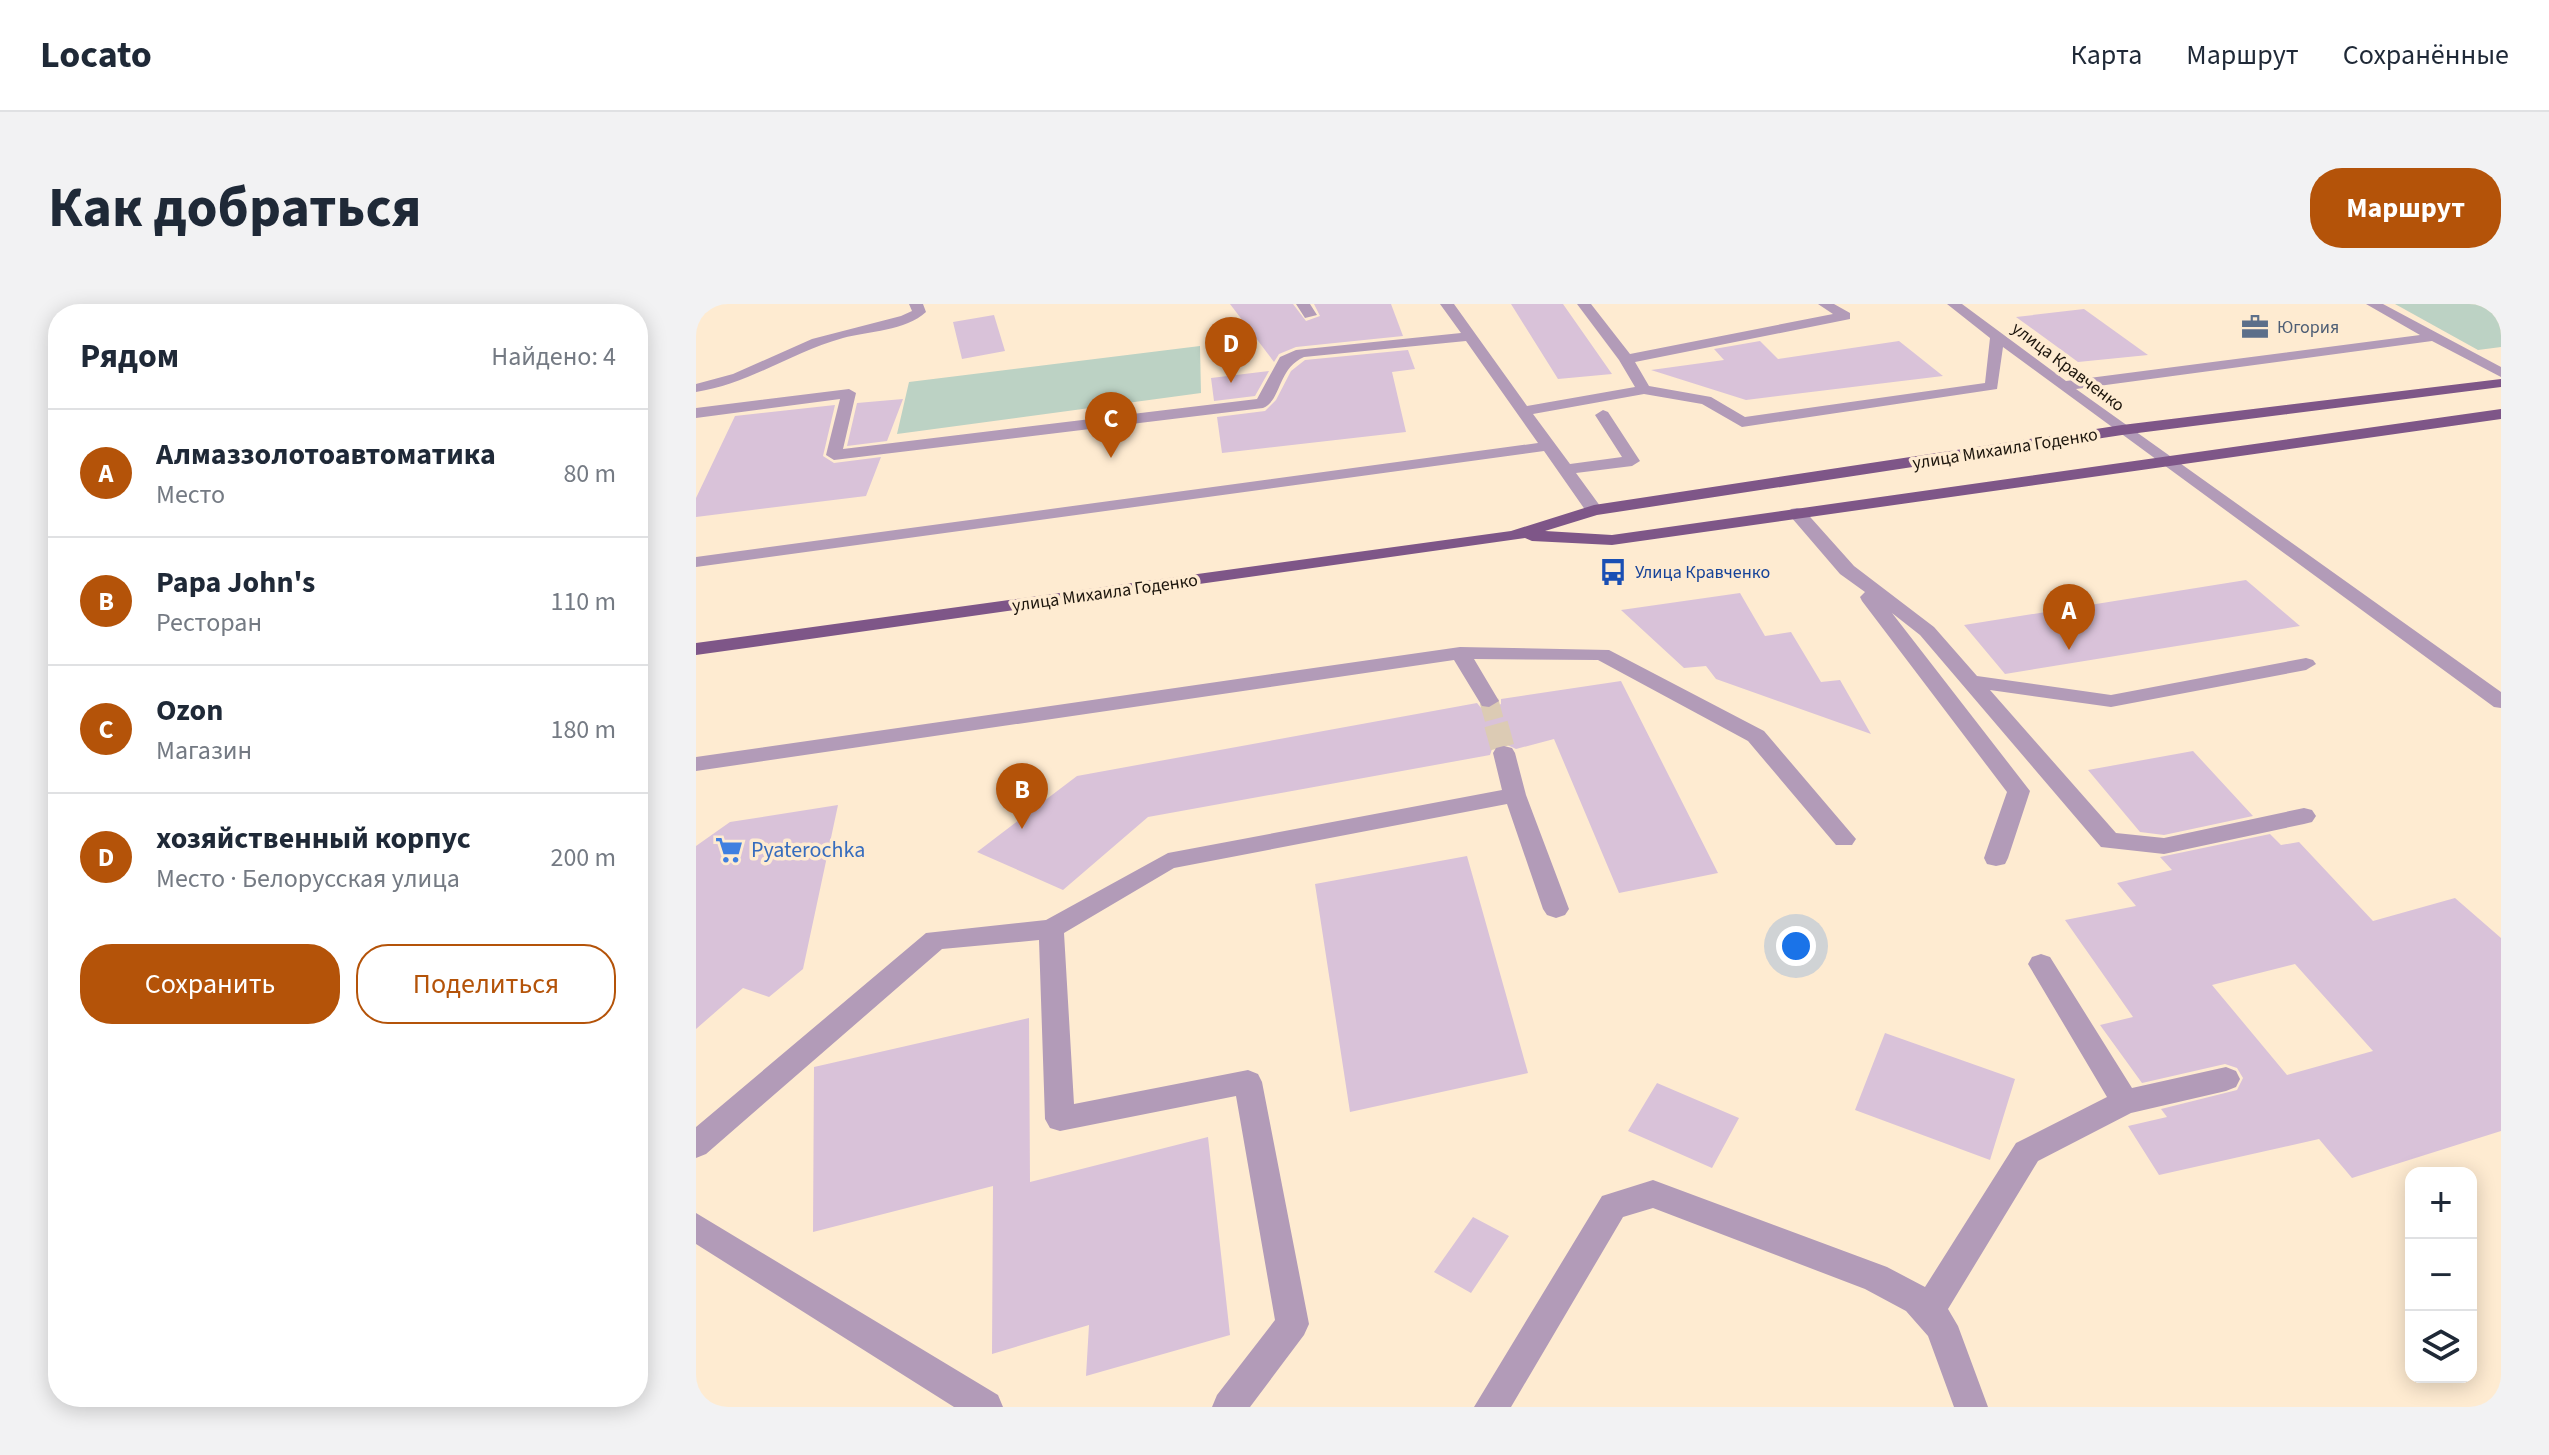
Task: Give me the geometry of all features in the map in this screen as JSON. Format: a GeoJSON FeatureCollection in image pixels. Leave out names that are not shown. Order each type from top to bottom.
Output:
{"type":"FeatureCollection","features":[{"type":"Feature","properties":{"kind":"main road","name":"улица Михаила Годенко"},"geometry":{"type":"LineString","coordinates":[[696,649],[1513,536],[1594,510],[2122,430],[2501,383]]}},
{"type":"Feature","properties":{"kind":"main road","name":"улица Михаила Годенко"},"geometry":{"type":"LineString","coordinates":[[1513,536],[1612,540],[2501,414]]}},
{"type":"Feature","properties":{"kind":"street"},"geometry":{"type":"LineString","coordinates":[[1447,304],[1594,510]]}},
{"type":"Feature","properties":{"kind":"street"},"geometry":{"type":"LineString","coordinates":[[1584,304],[1626,359],[1644,390]]}},
{"type":"Feature","properties":{"kind":"street"},"geometry":{"type":"LineString","coordinates":[[1626,359],[1845,316],[1825,304]]}},
{"type":"Feature","properties":{"kind":"street","name":"улица Кравченко"},"geometry":{"type":"LineString","coordinates":[[1954,304],[2435,658],[2501,702]]}},
{"type":"Feature","properties":{"kind":"street"},"geometry":{"type":"LineString","coordinates":[[2373,304],[2501,373]]}},
{"type":"Feature","properties":{"kind":"street"},"geometry":{"type":"LineString","coordinates":[[696,388],[739,377],[807,345],[915,316],[918,306]]}},
{"type":"Feature","properties":{"kind":"street"},"geometry":{"type":"LineString","coordinates":[[696,413],[849,393],[834,455],[1263,403],[1285,360],[1301,353],[1470,336]]}},
{"type":"Feature","properties":{"kind":"street"},"geometry":{"type":"LineString","coordinates":[[1525,411],[1644,390],[1706,400],[1742,422],[1976,389],[1992,386],[1997,336]]}},
{"type":"Feature","properties":{"kind":"street"},"geometry":{"type":"LineString","coordinates":[[2062,386],[2434,337]]}},
{"type":"Feature","properties":{"kind":"street"},"geometry":{"type":"LineString","coordinates":[[1565,470],[1632,461],[1603,415]]}},
{"type":"Feature","properties":{"kind":"street"},"geometry":{"type":"LineString","coordinates":[[696,562],[1548,446]]}},
{"type":"Feature","properties":{"kind":"street"},"geometry":{"type":"LineString","coordinates":[[1797,513],[1847,570],[2019,791],[1996,858]]}},
{"type":"Feature","properties":{"kind":"street"},"geometry":{"type":"LineString","coordinates":[[1847,570],[1927,631],[2109,841],[2164,846],[2304,816]]}},
{"type":"Feature","properties":{"kind":"street"},"geometry":{"type":"LineString","coordinates":[[1460,653],[1489,701]]}},
{"type":"Feature","properties":{"kind":"street"},"geometry":{"type":"LineString","coordinates":[[696,764],[1460,653],[1602,654],[1756,736],[1844,839]]}},
{"type":"Feature","properties":{"kind":"street"},"geometry":{"type":"LineString","coordinates":[[1968,681],[2111,701],[2306,664]]}},
{"type":"Feature","properties":{"kind":"street"},"geometry":{"type":"LineString","coordinates":[[1504,753],[1515,795],[1556,909]]}},
{"type":"Feature","properties":{"kind":"street"},"geometry":{"type":"LineString","coordinates":[[696,1145],[935,940],[1051,929],[1168,861],[1515,795]]}},
{"type":"Feature","properties":{"kind":"street"},"geometry":{"type":"LineString","coordinates":[[1051,929],[1060,1119],[1248,1082],[1292,1324],[1229,1407]]}},
{"type":"Feature","properties":{"kind":"street"},"geometry":{"type":"LineString","coordinates":[[2041,964],[2125,1102]]}},
{"type":"Feature","properties":{"kind":"street"},"geometry":{"type":"LineString","coordinates":[[1928,1312],[2027,1152],[2125,1102],[2226,1079]]}},
{"type":"Feature","properties":{"kind":"street"},"geometry":{"type":"LineString","coordinates":[[1491,1407],[1613,1206],[1653,1194],[1876,1278],[1918,1300],[1941,1326],[1971,1407]]}},
{"type":"Feature","properties":{"kind":"street"},"geometry":{"type":"LineString","coordinates":[[696,1227],[986,1407]]}},
{"type":"Feature","properties":{"kind":"green space"},"geometry":{"type":"Polygon","coordinates":[[[2395,304],[2501,304],[2501,347],[2478,350],[2395,304]]]}},
{"type":"Feature","properties":{"kind":"green space"},"geometry":{"type":"Polygon","coordinates":[[[1200,346],[1201,393],[897,434],[909,382],[1200,346]]]}},
{"type":"Feature","properties":{"kind":"building"},"geometry":{"type":"Polygon","coordinates":[[[1230,304],[1293,304],[1306,321],[1320,316],[1314,304],[1391,304],[1403,336],[1296,347],[1279,354],[1274,362],[1230,304]]]}},
{"type":"Feature","properties":{"kind":"building"},"geometry":{"type":"Polygon","coordinates":[[[1511,304],[1563,304],[1612,374],[1558,379],[1511,304]]]}},
{"type":"Feature","properties":{"kind":"building"},"geometry":{"type":"Polygon","coordinates":[[[2084,309],[2148,355],[2078,362],[2016,317],[2084,309]]]}},
{"type":"Feature","properties":{"kind":"building"},"geometry":{"type":"Polygon","coordinates":[[[994,315],[1005,351],[962,359],[953,322],[994,315]]]}},
{"type":"Feature","properties":{"kind":"building"},"geometry":{"type":"Polygon","coordinates":[[[1760,341],[1778,359],[1899,341],[1943,376],[1746,400],[1651,370],[1724,360],[1714,349],[1760,341]]]}},
{"type":"Feature","properties":{"kind":"building"},"geometry":{"type":"Polygon","coordinates":[[[1408,350],[1415,369],[1392,372],[1406,432],[1222,453],[1217,417],[1265,411],[1276,400],[1291,371],[1305,360],[1408,350]]]}},
{"type":"Feature","properties":{"kind":"building"},"geometry":{"type":"Polygon","coordinates":[[[1269,371],[1255,396],[1214,401],[1211,378],[1269,371]]]}},
{"type":"Feature","properties":{"kind":"building"},"geometry":{"type":"Polygon","coordinates":[[[903,399],[887,441],[847,446],[857,403],[903,399]]]}},
{"type":"Feature","properties":{"kind":"building"},"geometry":{"type":"Polygon","coordinates":[[[835,405],[823,456],[834,463],[881,457],[866,496],[696,517],[696,498],[735,416],[835,405]]]}},
{"type":"Feature","properties":{"kind":"building"},"geometry":{"type":"Polygon","coordinates":[[[2246,580],[2300,626],[2005,674],[1964,625],[2246,580]]]}},
{"type":"Feature","properties":{"kind":"building"},"geometry":{"type":"Polygon","coordinates":[[[1740,593],[1765,636],[1791,632],[1821,682],[1840,680],[1871,734],[1716,679],[1706,666],[1684,668],[1621,610],[1740,593]]]}},
{"type":"Feature","properties":{"kind":"building"},"geometry":{"type":"Polygon","coordinates":[[[1621,681],[1718,873],[1619,893],[1554,739],[1516,749],[1503,743],[1493,746],[1490,755],[1148,817],[1063,890],[977,852],[1077,776],[1477,703],[1482,709],[1489,710],[1501,704],[1501,699],[1621,681]]]}},
{"type":"Feature","properties":{"kind":"building"},"geometry":{"type":"Polygon","coordinates":[[[2193,751],[2253,816],[2164,835],[2140,832],[2088,770],[2193,751]]]}},
{"type":"Feature","properties":{"kind":"building"},"geometry":{"type":"Polygon","coordinates":[[[838,805],[803,969],[769,997],[743,988],[696,1029],[696,846],[730,822],[838,805]]]}},
{"type":"Feature","properties":{"kind":"building"},"geometry":{"type":"Polygon","coordinates":[[[2270,834],[2281,845],[2299,842],[2373,921],[2455,898],[2501,938],[2501,1131],[2352,1178],[2319,1139],[2159,1175],[2128,1126],[2167,1117],[2161,1109],[2237,1090],[2243,1078],[2237,1068],[2225,1064],[2142,1083],[2100,1025],[2133,1017],[2065,920],[2136,906],[2117,883],[2172,870],[2160,857],[2270,834]],[[2295,964],[2212,985],[2287,1075],[2373,1051],[2295,964]]]}},
{"type":"Feature","properties":{"kind":"building"},"geometry":{"type":"Polygon","coordinates":[[[1467,856],[1528,1073],[1350,1112],[1315,884],[1467,856]]]}},
{"type":"Feature","properties":{"kind":"building"},"geometry":{"type":"Polygon","coordinates":[[[1029,1018],[1030,1182],[1208,1137],[1230,1335],[1086,1376],[1089,1325],[992,1354],[993,1186],[813,1232],[814,1067],[1029,1018]]]}},
{"type":"Feature","properties":{"kind":"building"},"geometry":{"type":"Polygon","coordinates":[[[1885,1033],[2015,1079],[1990,1160],[1855,1110],[1885,1033]]]}},
{"type":"Feature","properties":{"kind":"building"},"geometry":{"type":"Polygon","coordinates":[[[1657,1083],[1739,1118],[1712,1168],[1628,1131],[1657,1083]]]}},
{"type":"Feature","properties":{"kind":"building"},"geometry":{"type":"Polygon","coordinates":[[[1473,1217],[1509,1236],[1471,1293],[1434,1272],[1473,1217]]]}},
{"type":"Feature","properties":{"kind":"tunnel"},"geometry":{"type":"LineString","coordinates":[[1489,701],[1496,726]]}},
{"type":"Feature","properties":{"kind":"tunnel"},"geometry":{"type":"LineString","coordinates":[[1496,724],[1504,753]]}},
{"type":"Feature","properties":{"kind":"place","name":"Югория"},"geometry":{"type":"Point","coordinates":[2255,327]}},
{"type":"Feature","properties":{"kind":"place","name":"хозяйственный корпус"},"geometry":{"type":"Point","coordinates":[1231,383]}},
{"type":"Feature","properties":{"kind":"place","name":"Ozon"},"geometry":{"type":"Point","coordinates":[1111,458]}},
{"type":"Feature","properties":{"kind":"place","name":"Улица Кравченко"},"geometry":{"type":"Point","coordinates":[1613,572]}},
{"type":"Feature","properties":{"kind":"place","name":"Алмаззолотоавтоматика"},"geometry":{"type":"Point","coordinates":[2069,650]}},
{"type":"Feature","properties":{"kind":"place","name":"Papa John's"},"geometry":{"type":"Point","coordinates":[1022,829]}},
{"type":"Feature","properties":{"kind":"place","name":"Pyaterochka"},"geometry":{"type":"Point","coordinates":[729,850]}}]}
